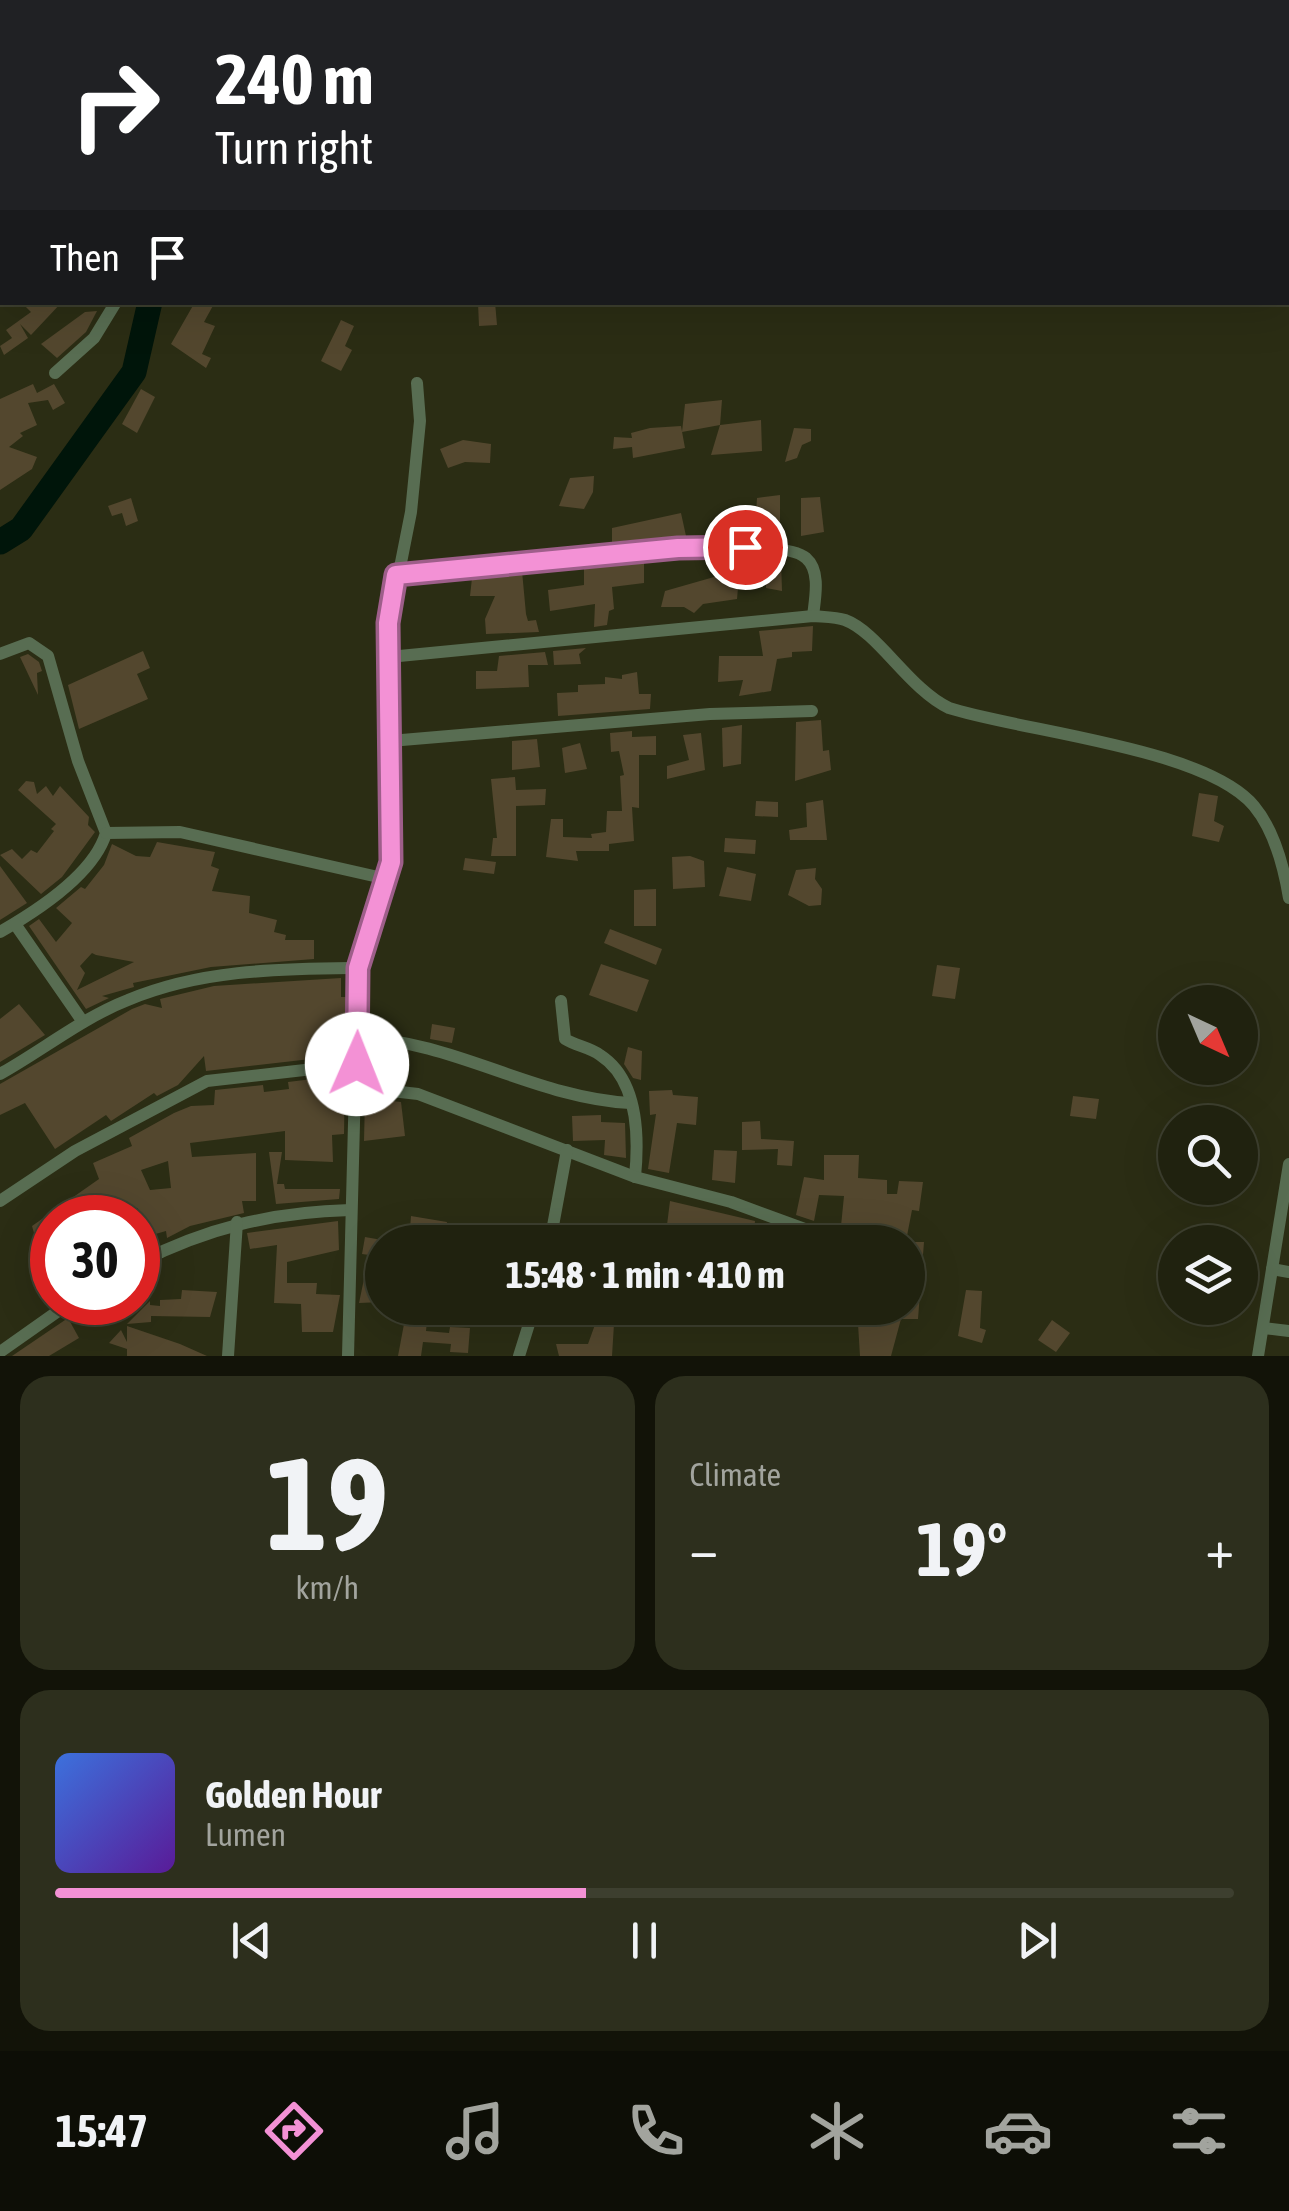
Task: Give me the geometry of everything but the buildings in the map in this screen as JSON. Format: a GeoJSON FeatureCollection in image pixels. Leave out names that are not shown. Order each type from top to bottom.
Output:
{"type":"FeatureCollection","features":[{"type":"Feature","properties":{"kind":"street"},"geometry":{"type":"LineString","coordinates":[[56,373],[94,338],[114,305]]}},
{"type":"Feature","properties":{"kind":"street"},"geometry":{"type":"LineString","coordinates":[[348,1356],[350,1210],[358,1087],[358,968],[391,862],[389,656],[396,575],[412,512],[420,421],[418,383]]}},
{"type":"Feature","properties":{"kind":"street"},"geometry":{"type":"LineString","coordinates":[[396,575],[678,548],[778,546],[797,552],[813,569],[814,616]]}},
{"type":"Feature","properties":{"kind":"street"},"geometry":{"type":"LineString","coordinates":[[389,656],[814,616],[850,622],[912,684],[949,708],[1163,759],[1227,783],[1254,806],[1266,824],[1289,898]]}},
{"type":"Feature","properties":{"kind":"street"},"geometry":{"type":"LineString","coordinates":[[0,654],[29,643],[37,644],[48,656],[106,833],[90,861],[15,924],[0,932]]}},
{"type":"Feature","properties":{"kind":"street"},"geometry":{"type":"LineString","coordinates":[[390,741],[710,714],[812,710]]}},
{"type":"Feature","properties":{"kind":"street"},"geometry":{"type":"LineString","coordinates":[[106,833],[180,832],[387,879]]}},
{"type":"Feature","properties":{"kind":"street"},"geometry":{"type":"LineString","coordinates":[[15,924],[83,1022]]}},
{"type":"Feature","properties":{"kind":"street"},"geometry":{"type":"LineString","coordinates":[[0,1074],[83,1022],[127,1000],[203,977],[258,969],[358,968]]}},
{"type":"Feature","properties":{"kind":"street"},"geometry":{"type":"LineString","coordinates":[[561,1001],[565,1038],[603,1056],[618,1074],[640,1131],[635,1177]]}},
{"type":"Feature","properties":{"kind":"street"},"geometry":{"type":"LineString","coordinates":[[359,1038],[402,1040],[563,1095],[630,1103]]}},
{"type":"Feature","properties":{"kind":"street"},"geometry":{"type":"LineString","coordinates":[[0,1201],[74,1151],[207,1081],[357,1064]]}},
{"type":"Feature","properties":{"kind":"street"},"geometry":{"type":"LineString","coordinates":[[358,1087],[418,1094],[635,1177],[732,1202],[794,1225]]}},
{"type":"Feature","properties":{"kind":"street"},"geometry":{"type":"LineString","coordinates":[[553,1225],[567,1150]]}},
{"type":"Feature","properties":{"kind":"street"},"geometry":{"type":"LineString","coordinates":[[1258,1356],[1289,1164]]}},
{"type":"Feature","properties":{"kind":"street"},"geometry":{"type":"LineString","coordinates":[[160,1254],[237,1222],[302,1211],[350,1210]]}},
{"type":"Feature","properties":{"kind":"street"},"geometry":{"type":"LineString","coordinates":[[228,1356],[237,1222]]}},
{"type":"Feature","properties":{"kind":"street"},"geometry":{"type":"LineString","coordinates":[[1272,1269],[1289,1272]]}},
{"type":"Feature","properties":{"kind":"street"},"geometry":{"type":"LineString","coordinates":[[0,1352],[38,1325]]}},
{"type":"Feature","properties":{"kind":"street"},"geometry":{"type":"LineString","coordinates":[[519,1356],[529,1325]]}},
{"type":"Feature","properties":{"kind":"street"},"geometry":{"type":"LineString","coordinates":[[1263,1328],[1289,1331]]}},
{"type":"Feature","properties":{"kind":"waterway"},"geometry":{"type":"LineString","coordinates":[[0,542],[21,529],[134,372],[149,305]]}},
{"type":"Feature","properties":{"kind":"route"},"geometry":{"type":"LineString","coordinates":[[357,1064],[358,968],[368,925],[391,862],[388,623],[396,575],[678,548],[745,547]]}}]}
